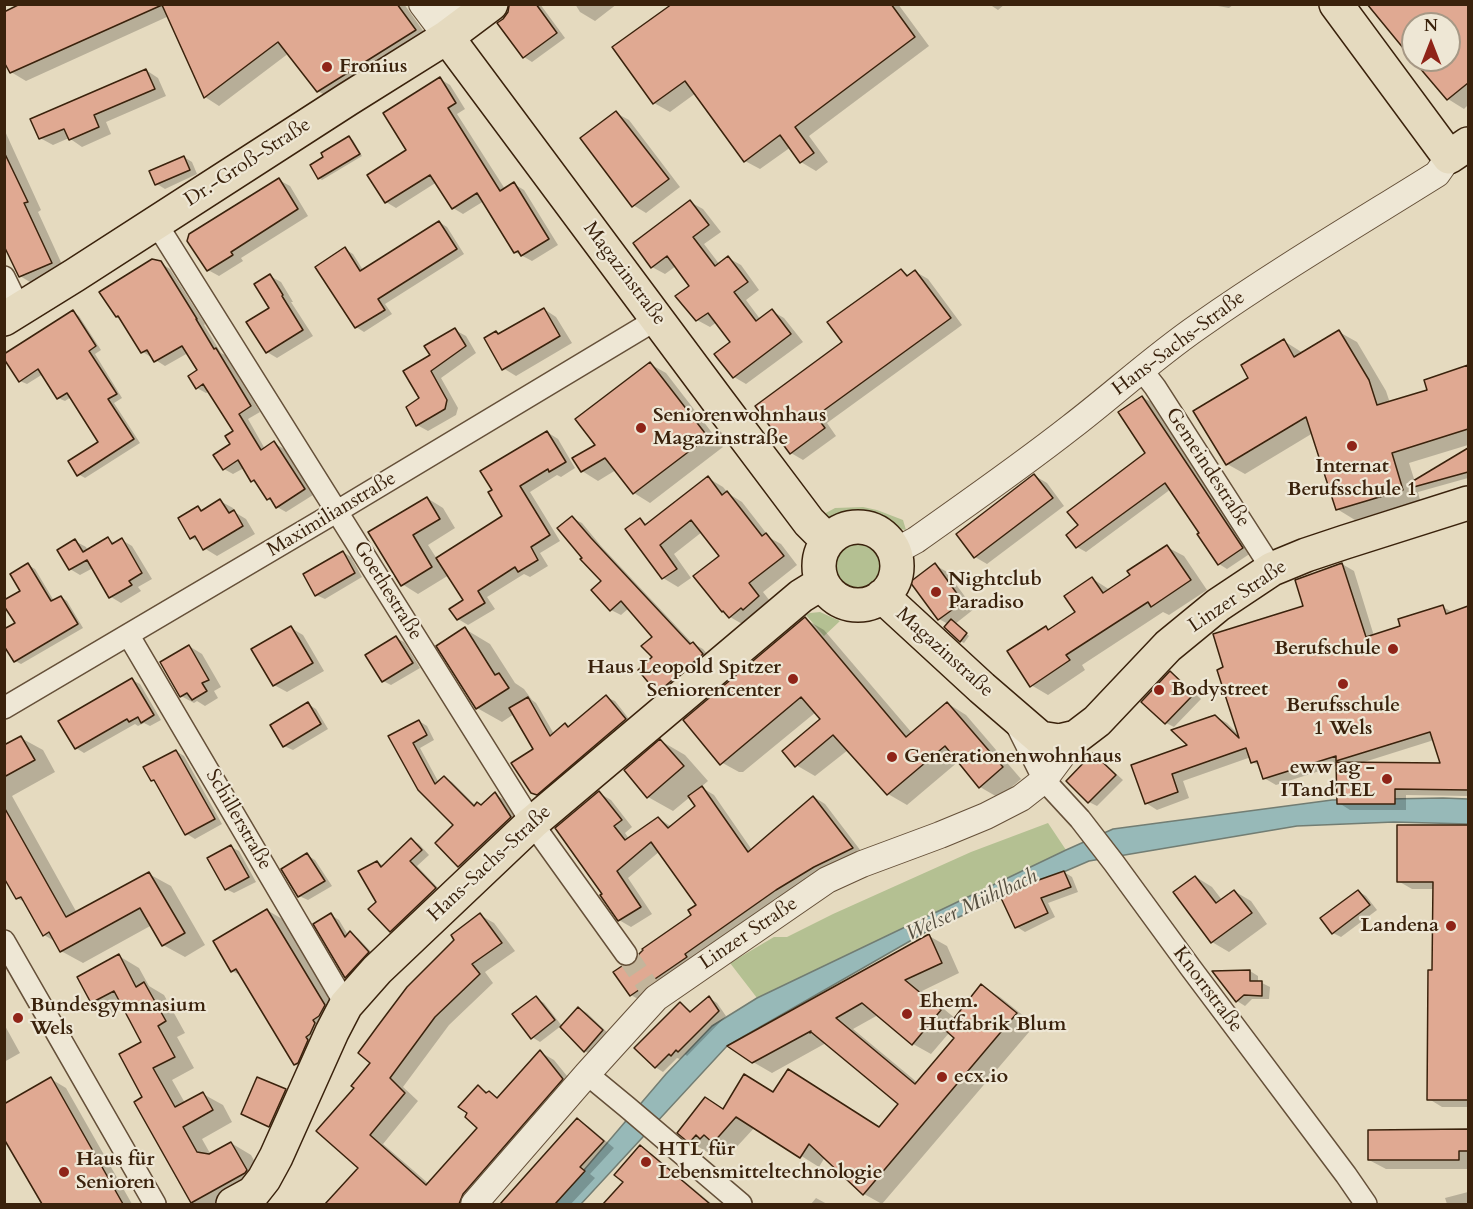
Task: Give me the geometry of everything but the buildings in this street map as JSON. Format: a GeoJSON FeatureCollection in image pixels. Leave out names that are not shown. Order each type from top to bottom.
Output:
{"type":"FeatureCollection","features":[{"type":"Feature","properties":{"kind":"main road"},"geometry":{"type":"LineString","coordinates":[[1336,4],[1459,151]]}},
{"type":"Feature","properties":{"kind":"main road","name":"Dr.-Groß-Straße"},"geometry":{"type":"LineString","coordinates":[[12,315],[447,37],[488,6]]}},
{"type":"Feature","properties":{"kind":"main road","name":"Magazinstraße"},"geometry":{"type":"LineString","coordinates":[[447,37],[809,522],[828,541]]}},
{"type":"Feature","properties":{"kind":"main road","name":"Linzer Straße"},"geometry":{"type":"LineString","coordinates":[[1076,737],[1097,721],[1168,646],[1218,605],[1272,569],[1345,542],[1468,503]]}},
{"type":"Feature","properties":{"kind":"main road"},"geometry":{"type":"LineString","coordinates":[[867,528],[879,533],[888,541],[894,552],[897,564],[895,576],[890,587],[882,596],[873,601],[853,604],[840,601],[822,583],[819,561],[822,550],[836,534],[846,529],[867,528]]}},
{"type":"Feature","properties":{"kind":"main road","name":"Hans-Sachs-Straße"},"geometry":{"type":"LineString","coordinates":[[233,1204],[253,1193],[264,1179],[346,1005],[385,962],[532,823],[801,596],[822,583]]}},
{"type":"Feature","properties":{"kind":"main road","name":"Magazinstraße"},"geometry":{"type":"LineString","coordinates":[[882,596],[1040,738],[1059,741],[1076,737]]}},
{"type":"Feature","properties":{"kind":"street","name":"Magazinstraße"},"geometry":{"type":"LineString","coordinates":[[422,4],[447,37]]}},
{"type":"Feature","properties":{"kind":"street"},"geometry":{"type":"LineString","coordinates":[[443,4],[451,7],[488,6]]}},
{"type":"Feature","properties":{"kind":"street","name":"Hans-Sachs-Straße"},"geometry":{"type":"LineString","coordinates":[[894,552],[916,540],[1048,445],[1140,369],[1198,326],[1290,265],[1437,174],[1459,151]]}},
{"type":"Feature","properties":{"kind":"street","name":"Goethestraße"},"geometry":{"type":"LineString","coordinates":[[156,223],[532,823],[626,954]]}},
{"type":"Feature","properties":{"kind":"street"},"geometry":{"type":"LineString","coordinates":[[4,277],[12,315]]}},
{"type":"Feature","properties":{"kind":"street","name":"Maximilianstraße"},"geometry":{"type":"LineString","coordinates":[[4,708],[129,636],[657,319]]}},
{"type":"Feature","properties":{"kind":"street","name":"Gemeindestraße"},"geometry":{"type":"LineString","coordinates":[[1140,369],[1155,387],[1272,569]]}},
{"type":"Feature","properties":{"kind":"street","name":"Schillerstraße"},"geometry":{"type":"LineString","coordinates":[[129,636],[346,1005]]}},
{"type":"Feature","properties":{"kind":"street","name":"Magazinstraße"},"geometry":{"type":"LineString","coordinates":[[1007,710],[1022,734],[1044,780]]}},
{"type":"Feature","properties":{"kind":"street","name":"Linzer Straße"},"geometry":{"type":"LineString","coordinates":[[474,1204],[656,998],[827,880],[986,816],[1020,798],[1044,780],[1076,737]]}},
{"type":"Feature","properties":{"kind":"street","name":"Knorrstraße"},"geometry":{"type":"LineString","coordinates":[[1044,780],[1114,864],[1366,1204]]}},
{"type":"Feature","properties":{"kind":"street"},"geometry":{"type":"LineString","coordinates":[[4,942],[155,1204]]}},
{"type":"Feature","properties":{"kind":"street"},"geometry":{"type":"LineString","coordinates":[[587,1074],[741,1204]]}},
{"type":"Feature","properties":{"kind":"green space"},"geometry":{"type":"Polygon","coordinates":[[[863,507],[903,520],[906,530],[883,526],[876,521],[862,518],[834,521],[824,514],[835,508],[863,507]]]}},
{"type":"Feature","properties":{"kind":"green space"},"geometry":{"type":"Polygon","coordinates":[[[858,538],[868,540],[877,546],[883,555],[885,565],[883,575],[877,584],[868,590],[858,592],[848,590],[839,584],[833,575],[831,565],[833,555],[839,546],[848,540],[858,538]]]}},
{"type":"Feature","properties":{"kind":"green space"},"geometry":{"type":"Polygon","coordinates":[[[820,612],[840,621],[824,636],[806,615],[820,612]]]}},
{"type":"Feature","properties":{"kind":"green space"},"geometry":{"type":"Polygon","coordinates":[[[1048,823],[1066,850],[757,998],[730,963],[774,937],[787,937],[971,852],[1048,823]]]}},
{"type":"Feature","properties":{"kind":"water","name":"Welser Mühlbach"},"geometry":{"type":"Polygon","coordinates":[[[1468,799],[1468,824],[1394,822],[1297,826],[1089,861],[931,929],[727,1046],[581,1204],[555,1204],[666,1074],[712,1026],[757,998],[1066,850],[1113,829],[1332,800],[1468,799]]]}},
{"type":"Feature","properties":{"kind":"tunnel"},"geometry":{"type":"LineString","coordinates":[[626,954],[656,998]]}},
{"type":"Feature","properties":{"kind":"place","name":"Fronius"},"geometry":{"type":"Point","coordinates":[327,67]}},
{"type":"Feature","properties":{"kind":"place","name":"Seniorenwohnhaus Magazinstraße"},"geometry":{"type":"Point","coordinates":[641,428]}},
{"type":"Feature","properties":{"kind":"place","name":"Internat Berufsschule 1"},"geometry":{"type":"Point","coordinates":[1352,446]}},
{"type":"Feature","properties":{"kind":"place","name":"Nightclub Paradiso"},"geometry":{"type":"Point","coordinates":[936,592]}},
{"type":"Feature","properties":{"kind":"place","name":"Berufschule"},"geometry":{"type":"Point","coordinates":[1393,649]}},
{"type":"Feature","properties":{"kind":"place","name":"Haus Leopold Spitzer Seniorencenter"},"geometry":{"type":"Point","coordinates":[793,679]}},
{"type":"Feature","properties":{"kind":"place","name":"Berufsschule 1 Wels"},"geometry":{"type":"Point","coordinates":[1343,684]}},
{"type":"Feature","properties":{"kind":"place","name":"Bodystreet"},"geometry":{"type":"Point","coordinates":[1159,690]}},
{"type":"Feature","properties":{"kind":"place","name":"Generationenwohnhaus"},"geometry":{"type":"Point","coordinates":[892,757]}},
{"type":"Feature","properties":{"kind":"place","name":"eww ag - ITandTEL"},"geometry":{"type":"Point","coordinates":[1387,779]}},
{"type":"Feature","properties":{"kind":"place","name":"Landena"},"geometry":{"type":"Point","coordinates":[1451,926]}},
{"type":"Feature","properties":{"kind":"place","name":"Ehem. Hutfabrik Blum"},"geometry":{"type":"Point","coordinates":[907,1014]}},
{"type":"Feature","properties":{"kind":"place","name":"Bundesgymnasium Wels"},"geometry":{"type":"Point","coordinates":[18,1018]}},
{"type":"Feature","properties":{"kind":"place","name":"ecx.io"},"geometry":{"type":"Point","coordinates":[942,1077]}},
{"type":"Feature","properties":{"kind":"place","name":"HTL für Lebensmitteltechnologie"},"geometry":{"type":"Point","coordinates":[646,1162]}},
{"type":"Feature","properties":{"kind":"place","name":"Haus für Senioren"},"geometry":{"type":"Point","coordinates":[64,1172]}}]}
